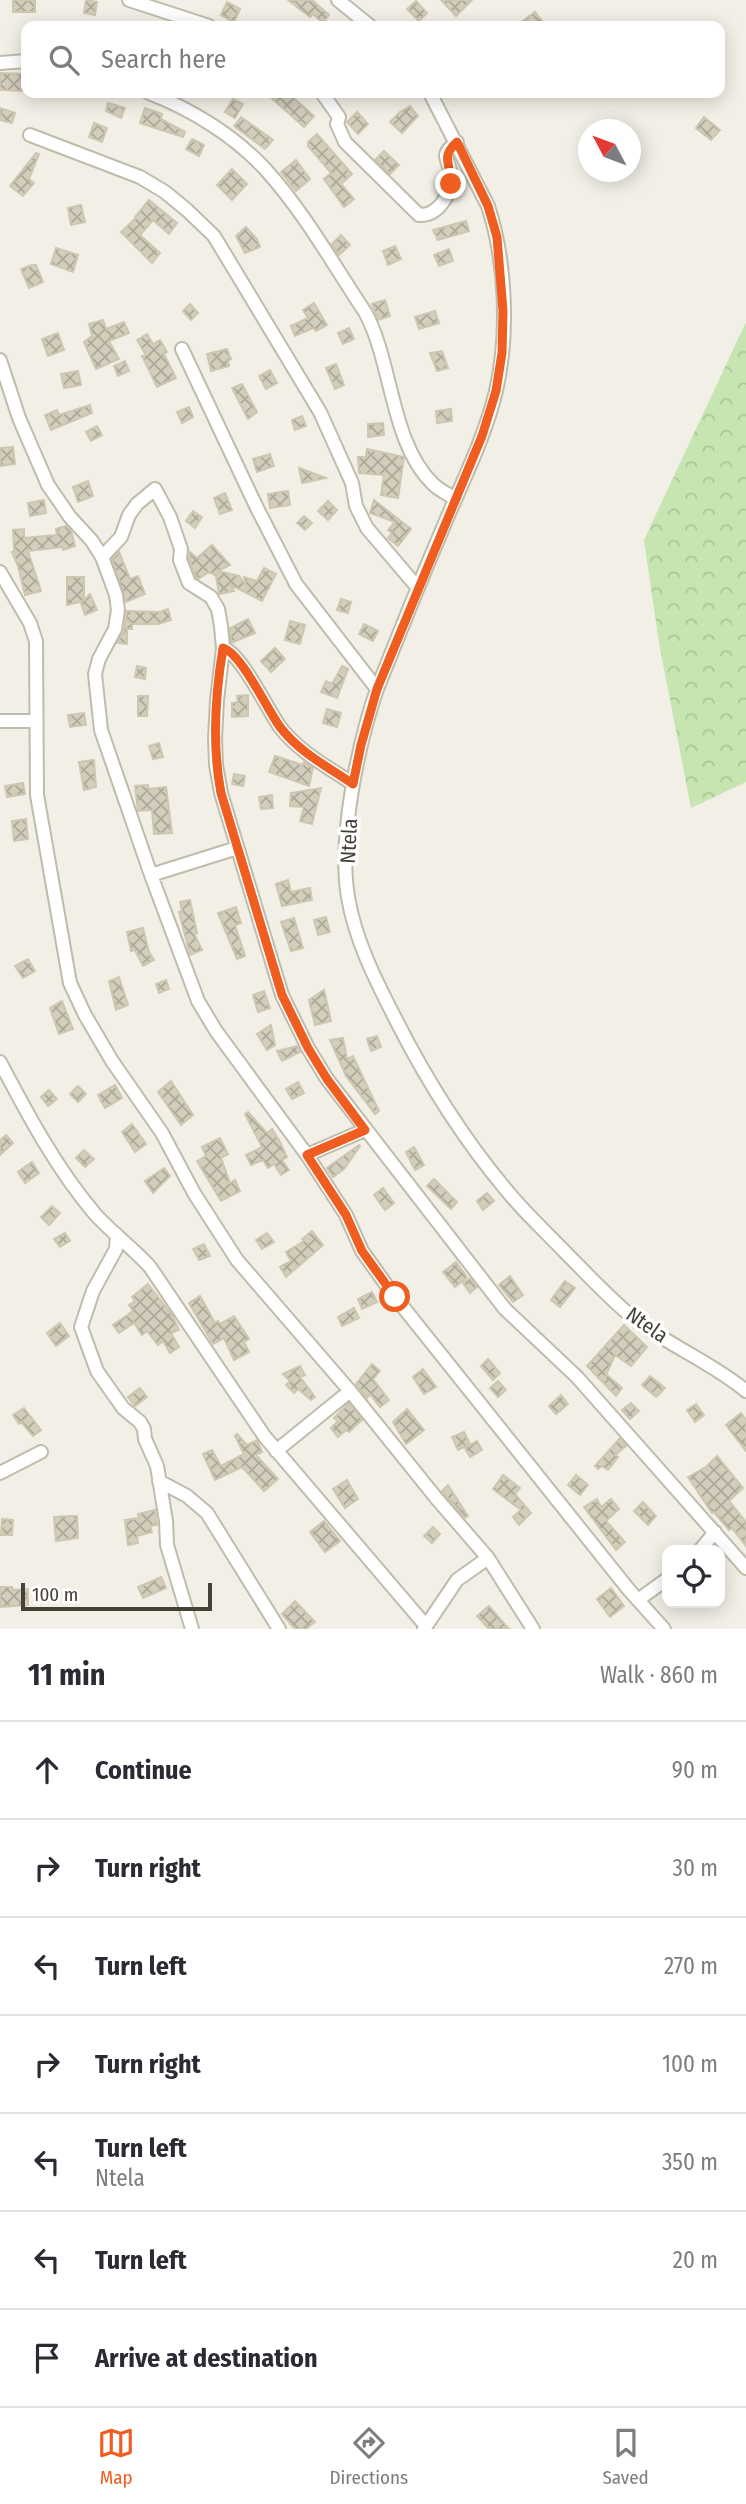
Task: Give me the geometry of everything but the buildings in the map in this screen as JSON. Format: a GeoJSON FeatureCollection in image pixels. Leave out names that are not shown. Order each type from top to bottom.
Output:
{"type":"FeatureCollection","features":[{"type":"Feature","properties":{"kind":"street"},"geometry":{"type":"LineString","coordinates":[[129,0],[194,21]]}},
{"type":"Feature","properties":{"kind":"street"},"geometry":{"type":"LineString","coordinates":[[338,0],[364,21]]}},
{"type":"Feature","properties":{"kind":"street"},"geometry":{"type":"LineString","coordinates":[[0,63],[21,61]]}},
{"type":"Feature","properties":{"kind":"street"},"geometry":{"type":"LineString","coordinates":[[161,98],[182,107],[230,139],[263,167],[283,190],[376,332],[410,450],[433,484],[455,499]]}},
{"type":"Feature","properties":{"kind":"street"},"geometry":{"type":"LineString","coordinates":[[326,98],[339,117],[337,124],[345,142],[419,215],[434,212],[447,196],[451,173],[446,156],[457,142]]}},
{"type":"Feature","properties":{"kind":"street","name":"Ntela"},"geometry":{"type":"LineString","coordinates":[[433,98],[457,142],[494,222],[503,311],[502,353],[496,391],[482,436],[377,689],[361,745],[353,784],[346,851],[348,896],[358,936],[374,978],[436,1092],[509,1194],[605,1293],[633,1318],[720,1371],[746,1391]]}},
{"type":"Feature","properties":{"kind":"street"},"geometry":{"type":"LineString","coordinates":[[30,135],[140,177],[173,199],[214,236],[320,412],[348,471],[356,506],[367,528],[418,587]]}},
{"type":"Feature","properties":{"kind":"street"},"geometry":{"type":"LineString","coordinates":[[182,349],[296,584],[377,689]]}},
{"type":"Feature","properties":{"kind":"street"},"geometry":{"type":"LineString","coordinates":[[0,360],[19,418],[48,485],[103,557],[116,595],[118,610],[115,629],[99,659],[95,674],[100,730],[198,1001],[216,1031],[307,1155],[346,1215],[362,1251],[395,1297],[664,1629]]}},
{"type":"Feature","properties":{"kind":"street"},"geometry":{"type":"LineString","coordinates":[[103,557],[121,537],[129,515],[137,504],[155,489],[170,517],[189,583],[211,597],[218,609],[223,648],[217,700],[216,765],[237,848],[282,995],[321,1068],[365,1130],[505,1309],[577,1377],[746,1568]]}},
{"type":"Feature","properties":{"kind":"street"},"geometry":{"type":"LineString","coordinates":[[0,572],[30,623],[36,641],[37,795],[67,970],[85,1015],[112,1061],[162,1132],[194,1193],[237,1259],[488,1558],[530,1628]]}},
{"type":"Feature","properties":{"kind":"street"},"geometry":{"type":"LineString","coordinates":[[223,648],[233,653],[243,665],[259,695],[286,734],[306,752],[353,784]]}},
{"type":"Feature","properties":{"kind":"street"},"geometry":{"type":"LineString","coordinates":[[0,721],[36,721]]}},
{"type":"Feature","properties":{"kind":"street"},"geometry":{"type":"LineString","coordinates":[[151,875],[237,848]]}},
{"type":"Feature","properties":{"kind":"street"},"geometry":{"type":"LineString","coordinates":[[0,1062],[47,1148],[68,1180],[97,1216],[150,1267],[276,1451],[343,1526],[425,1628],[457,1580],[488,1558]]}},
{"type":"Feature","properties":{"kind":"street"},"geometry":{"type":"LineString","coordinates":[[307,1155],[365,1130]]}},
{"type":"Feature","properties":{"kind":"street"},"geometry":{"type":"LineString","coordinates":[[117,1235],[116,1249],[93,1291],[81,1327],[97,1371],[123,1408],[142,1425],[157,1466],[167,1545],[192,1629]]}},
{"type":"Feature","properties":{"kind":"street"},"geometry":{"type":"LineString","coordinates":[[276,1451],[350,1391]]}},
{"type":"Feature","properties":{"kind":"street"},"geometry":{"type":"LineString","coordinates":[[0,1472],[41,1451]]}},
{"type":"Feature","properties":{"kind":"street"},"geometry":{"type":"LineString","coordinates":[[159,1481],[193,1500],[207,1513],[279,1629]]}},
{"type":"Feature","properties":{"kind":"street"},"geometry":{"type":"LineString","coordinates":[[704,1545],[715,1532]]}},
{"type":"Feature","properties":{"kind":"street"},"geometry":{"type":"LineString","coordinates":[[638,1600],[662,1583]]}},
{"type":"Feature","properties":{"kind":"green space"},"geometry":{"type":"Polygon","coordinates":[[[746,322],[746,782],[691,808],[659,643],[644,540],[746,322]]]}},
{"type":"Feature","properties":{"kind":"route"},"geometry":{"type":"LineString","coordinates":[[395,1297],[362,1251],[346,1215],[307,1155],[365,1130],[327,1079],[308,1048],[282,995],[227,816],[216,765],[215,739],[223,648],[233,653],[247,671],[259,695],[286,734],[306,752],[353,784],[377,689],[482,436],[496,391],[502,353],[503,311],[497,237],[488,206],[457,142],[446,156],[451,184]]}}]}
